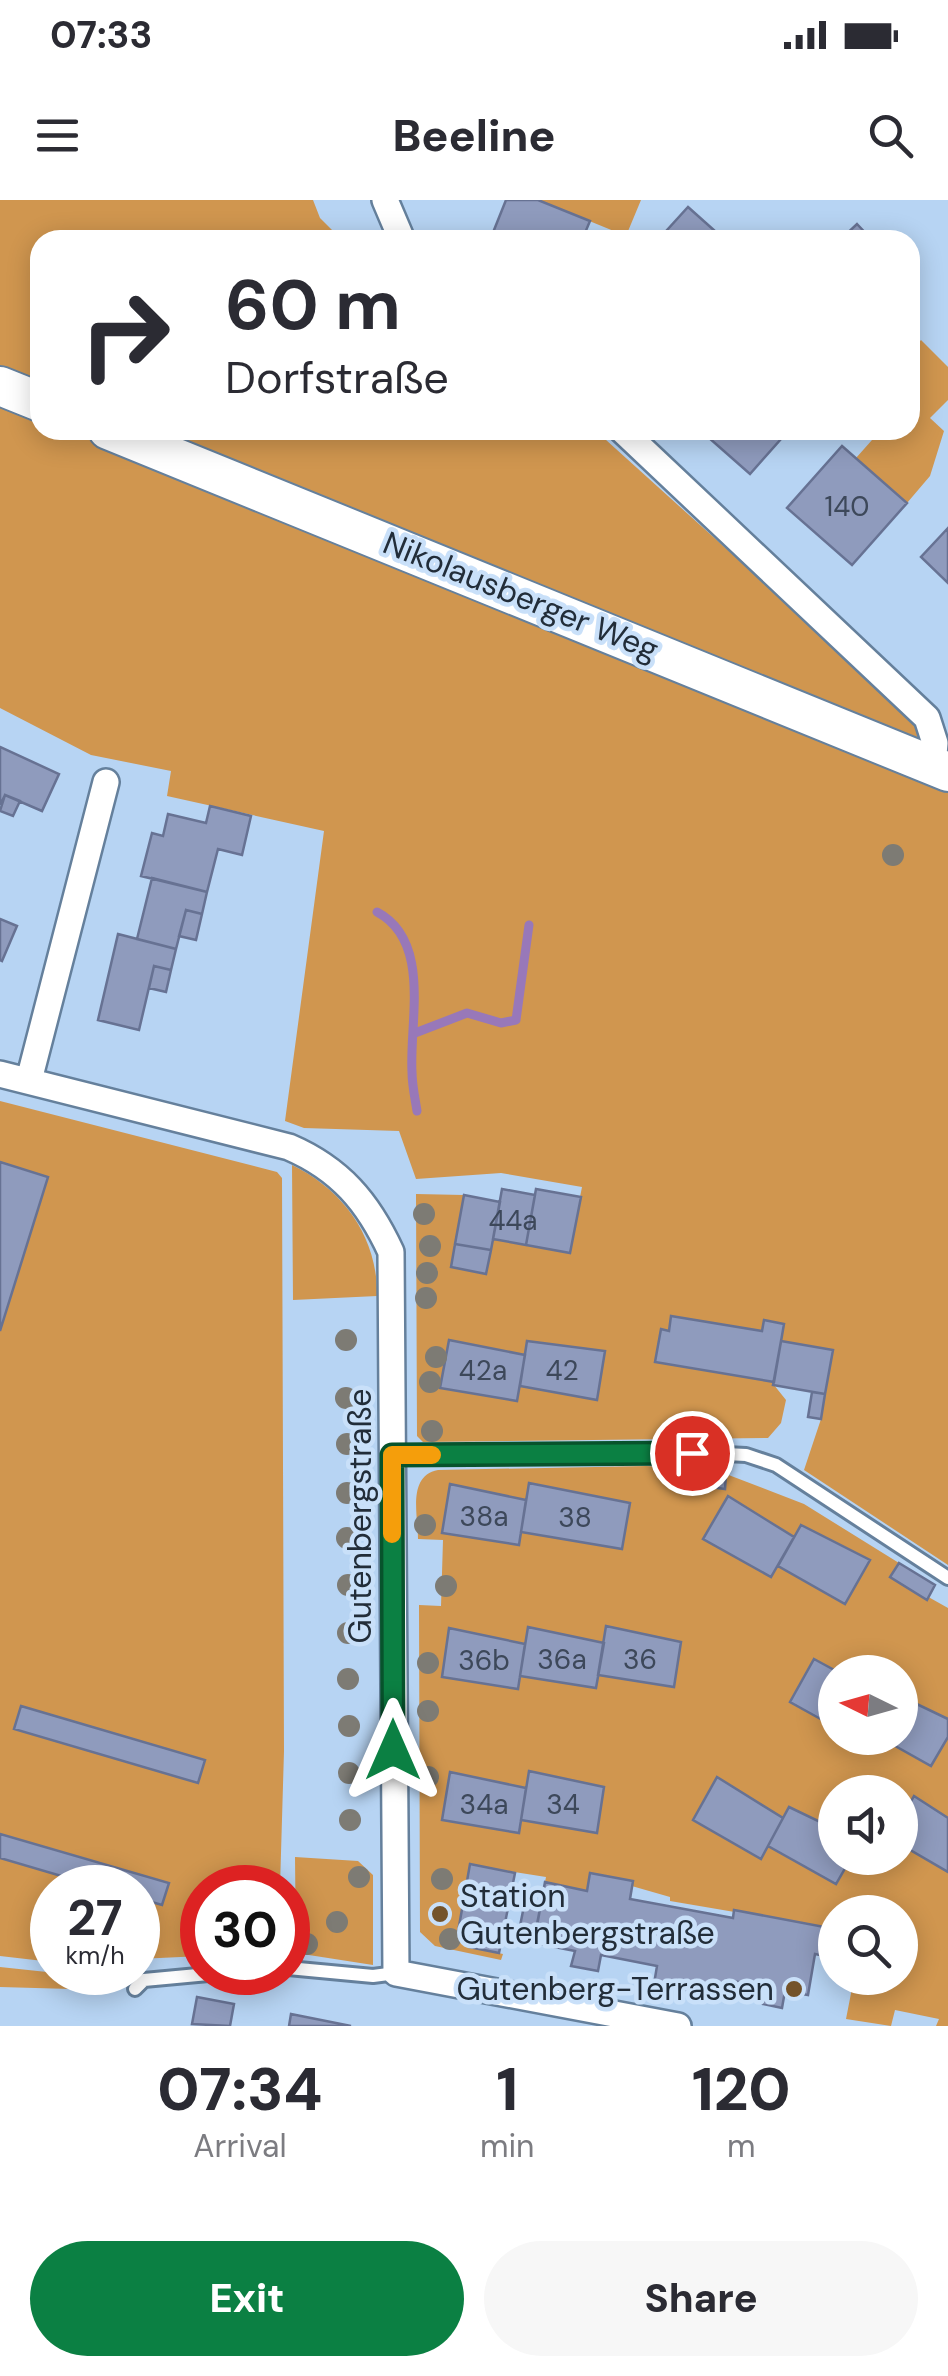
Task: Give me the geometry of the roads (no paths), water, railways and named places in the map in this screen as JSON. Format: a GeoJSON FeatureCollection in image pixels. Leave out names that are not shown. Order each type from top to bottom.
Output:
{"type":"FeatureCollection","features":[{"type":"Feature","properties":{"kind":"street"},"geometry":{"type":"LineString","coordinates":[[384,200],[398,230]]}},
{"type":"Feature","properties":{"kind":"street"},"geometry":{"type":"LineString","coordinates":[[0,386],[30,398]]}},
{"type":"Feature","properties":{"kind":"street","name":"Nikolausberger Weg"},"geometry":{"type":"LineString","coordinates":[[133,440],[940,768]]}},
{"type":"Feature","properties":{"kind":"street","name":"Nikolausberger Weg"},"geometry":{"type":"LineString","coordinates":[[633,440],[927,718],[940,768]]}},
{"type":"Feature","properties":{"kind":"street"},"geometry":{"type":"LineString","coordinates":[[29,1080],[106,782]]}},
{"type":"Feature","properties":{"kind":"street","name":"Gutenbergstraße"},"geometry":{"type":"LineString","coordinates":[[0,1074],[270,1140],[319,1160],[363,1200],[391,1252],[396,1973]]}},
{"type":"Feature","properties":{"kind":"street"},"geometry":{"type":"LineString","coordinates":[[396,1973],[678,2026]]}},
{"type":"Feature","properties":{"kind":"lane"},"geometry":{"type":"LineString","coordinates":[[392,1455],[746,1455],[776,1465],[948,1578]]}},
{"type":"Feature","properties":{"kind":"lane"},"geometry":{"type":"LineString","coordinates":[[310,1970],[373,1976],[396,1973]]}},
{"type":"Feature","properties":{"kind":"waterway"},"geometry":{"type":"LineString","coordinates":[[377,912],[394,925],[411,962],[412,1077],[417,1111]]}},
{"type":"Feature","properties":{"kind":"waterway"},"geometry":{"type":"LineString","coordinates":[[415,1033],[467,1013],[501,1023],[516,1020],[529,925]]}},
{"type":"Feature","properties":{"kind":"place","name":"Station Gutenbergstraße"},"geometry":{"type":"Point","coordinates":[440,1914]}},
{"type":"Feature","properties":{"kind":"place","name":"Gutenberg-Terrassen"},"geometry":{"type":"Point","coordinates":[794,1989]}}]}
